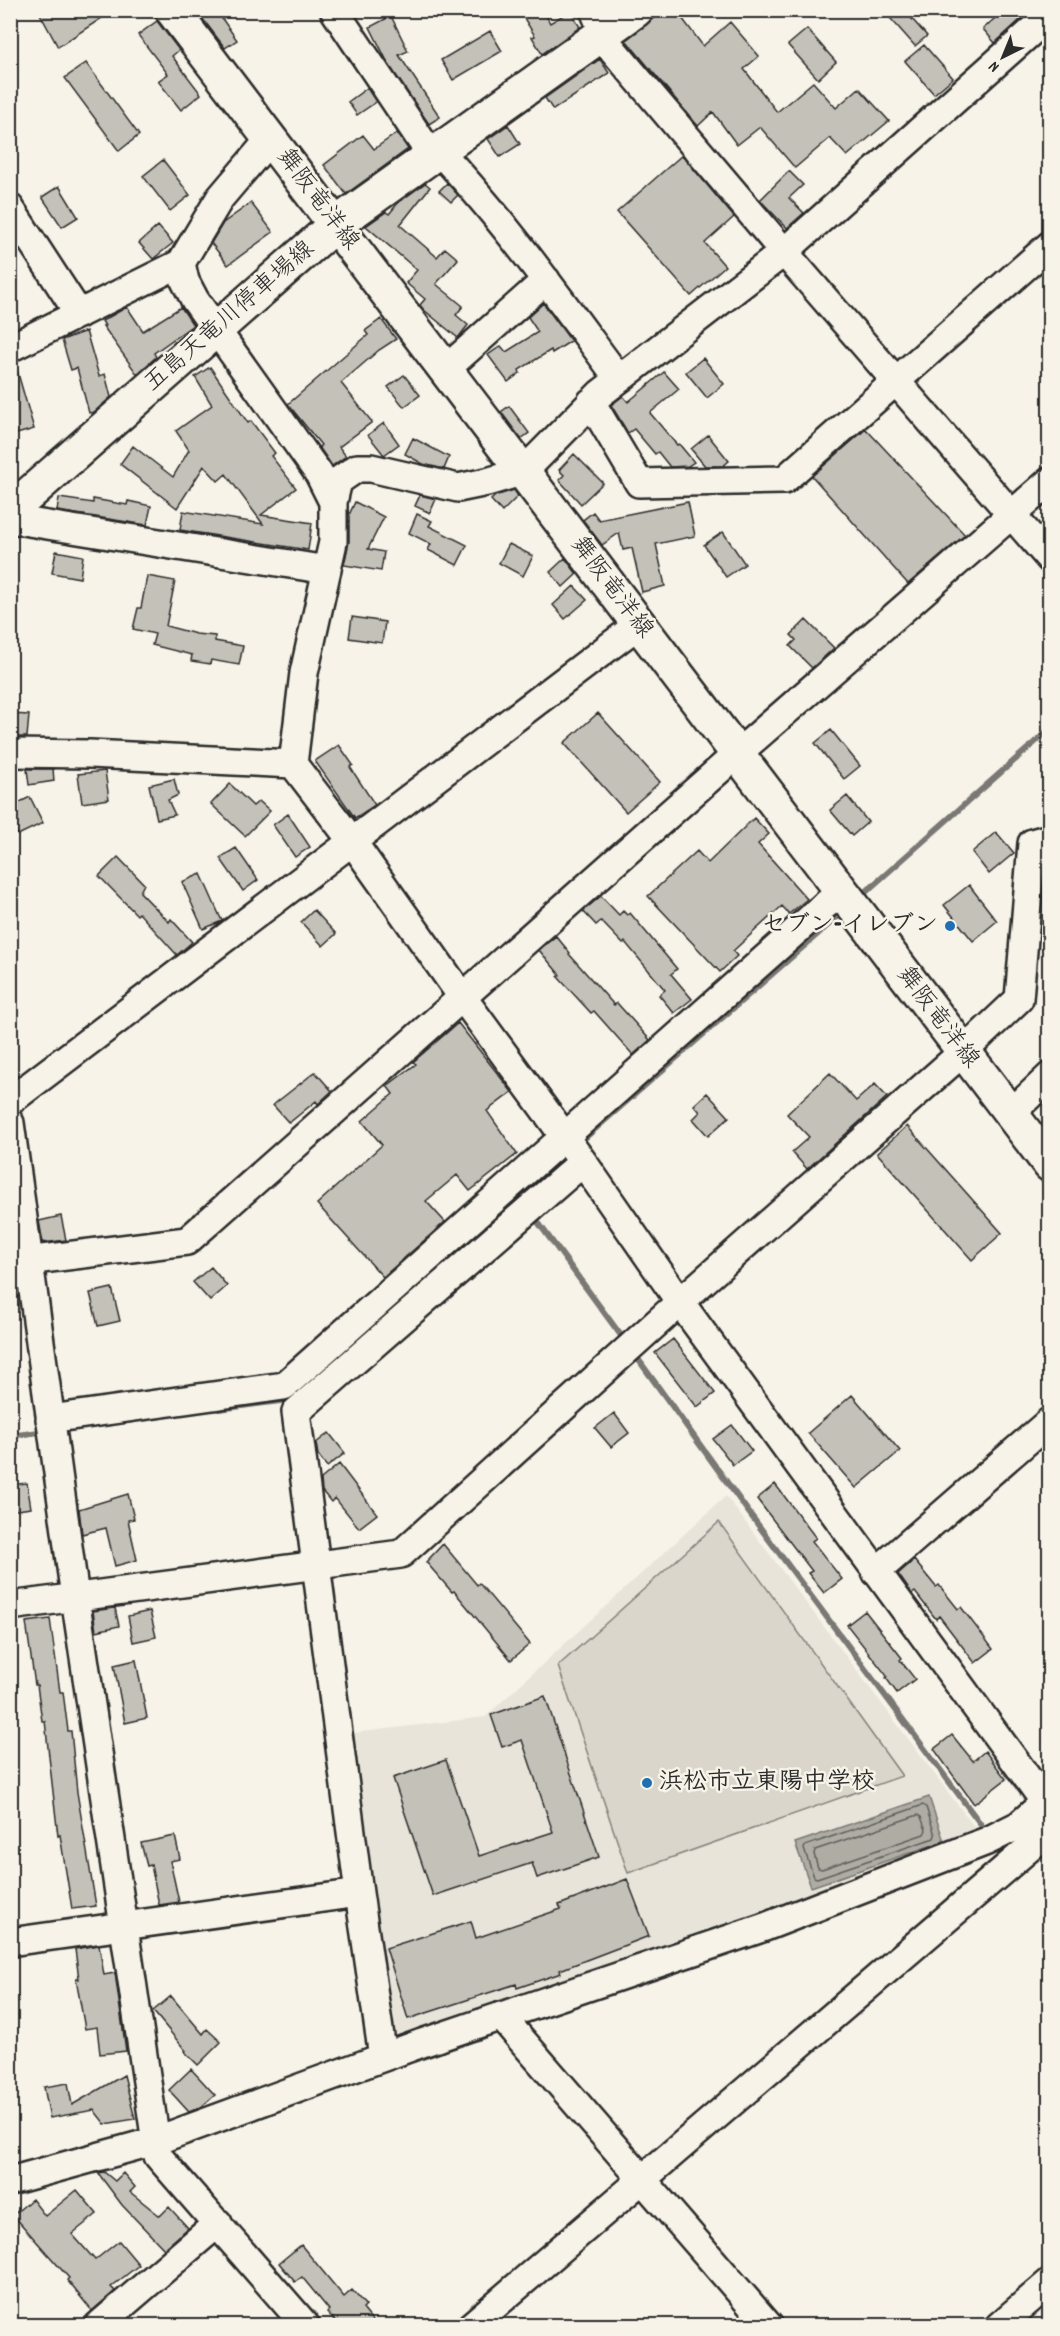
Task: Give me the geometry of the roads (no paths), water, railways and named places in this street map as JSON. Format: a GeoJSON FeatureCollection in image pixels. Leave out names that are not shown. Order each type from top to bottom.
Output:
{"type":"FeatureCollection","features":[{"type":"Feature","properties":{"kind":"main road","name":"舞阪竜洋線"},"geometry":{"type":"LineString","coordinates":[[172,10],[1050,1165]]}},
{"type":"Feature","properties":{"kind":"main road","name":"五島天竜川停車場線"},"geometry":{"type":"LineString","coordinates":[[11,510],[336,224],[435,152],[599,21],[636,10]]}},
{"type":"Feature","properties":{"kind":"street"},"geometry":{"type":"LineString","coordinates":[[334,10],[435,152],[474,188],[619,379]]}},
{"type":"Feature","properties":{"kind":"street"},"geometry":{"type":"LineString","coordinates":[[10,2181],[155,2141],[383,2057],[765,1927],[987,1841],[1048,1810],[680,1302],[583,1162],[352,841],[293,764],[304,673],[333,542],[333,502],[338,481],[357,468],[371,468],[458,488],[524,471],[591,402],[784,252],[1050,15]]}},
{"type":"Feature","properties":{"kind":"street"},"geometry":{"type":"LineString","coordinates":[[599,21],[608,44],[784,252],[1050,559]]}},
{"type":"Feature","properties":{"kind":"street"},"geometry":{"type":"LineString","coordinates":[[10,348],[181,263],[220,198],[270,139]]}},
{"type":"Feature","properties":{"kind":"street"},"geometry":{"type":"LineString","coordinates":[[10,208],[80,314]]}},
{"type":"Feature","properties":{"kind":"street"},"geometry":{"type":"LineString","coordinates":[[591,402],[639,483],[784,480],[1050,245]]}},
{"type":"Feature","properties":{"kind":"street"},"geometry":{"type":"LineString","coordinates":[[181,263],[184,281],[319,474],[333,502]]}},
{"type":"Feature","properties":{"kind":"street"},"geometry":{"type":"LineString","coordinates":[[446,369],[546,280]]}},
{"type":"Feature","properties":{"kind":"street"},"geometry":{"type":"LineString","coordinates":[[20,1261],[187,1241],[737,754],[1050,481]]}},
{"type":"Feature","properties":{"kind":"street"},"geometry":{"type":"LineString","coordinates":[[11,510],[327,570]]}},
{"type":"Feature","properties":{"kind":"street"},"geometry":{"type":"LineString","coordinates":[[13,1090],[352,841],[639,624]]}},
{"type":"Feature","properties":{"kind":"street"},"geometry":{"type":"LineString","coordinates":[[10,753],[90,754],[293,764]]}},
{"type":"Feature","properties":{"kind":"street"},"geometry":{"type":"LineString","coordinates":[[10,1606],[401,1554],[680,1302],[963,1052],[1019,999],[1032,843],[1050,838]]}},
{"type":"Feature","properties":{"kind":"street"},"geometry":{"type":"LineString","coordinates":[[52,1425],[284,1386],[840,890]]}},
{"type":"Feature","properties":{"kind":"street"},"geometry":{"type":"LineString","coordinates":[[1010,1114],[1050,1076]]}},
{"type":"Feature","properties":{"kind":"street"},"geometry":{"type":"LineString","coordinates":[[10,1123],[20,1261],[52,1425],[75,1597],[158,2156],[306,2325]]}},
{"type":"Feature","properties":{"kind":"street"},"geometry":{"type":"LineString","coordinates":[[383,2057],[359,1893],[296,1412],[583,1162]]}},
{"type":"Feature","properties":{"kind":"street"},"geometry":{"type":"LineString","coordinates":[[876,1572],[1050,1421]]}},
{"type":"Feature","properties":{"kind":"street"},"geometry":{"type":"LineString","coordinates":[[471,2325],[1050,1830]]}},
{"type":"Feature","properties":{"kind":"street"},"geometry":{"type":"LineString","coordinates":[[10,1942],[359,1893]]}},
{"type":"Feature","properties":{"kind":"street"},"geometry":{"type":"LineString","coordinates":[[501,2016],[769,2325]]}},
{"type":"Feature","properties":{"kind":"street"},"geometry":{"type":"LineString","coordinates":[[98,2325],[218,2223]]}},
{"type":"Feature","properties":{"kind":"street"},"geometry":{"type":"LineString","coordinates":[[999,2325],[1050,2282]]}},
{"type":"Feature","properties":{"kind":"water"},"geometry":{"type":"Polygon","coordinates":[[[929,1797],[944,1841],[811,1887],[795,1843],[929,1797]]]}},
{"type":"Feature","properties":{"kind":"waterway"},"geometry":{"type":"LineString","coordinates":[[860,897],[1050,729]]}},
{"type":"Feature","properties":{"kind":"waterway"},"geometry":{"type":"LineString","coordinates":[[578,1144],[843,912]]}},
{"type":"Feature","properties":{"kind":"waterway"},"geometry":{"type":"LineString","coordinates":[[355,1341],[569,1153]]}},
{"type":"Feature","properties":{"kind":"waterway"},"geometry":{"type":"LineString","coordinates":[[532,1214],[625,1341]]}},
{"type":"Feature","properties":{"kind":"waterway"},"geometry":{"type":"LineString","coordinates":[[633,1352],[747,1510],[988,1834]]}},
{"type":"Feature","properties":{"kind":"waterway"},"geometry":{"type":"LineString","coordinates":[[219,1409],[288,1400],[296,1393]]}},
{"type":"Feature","properties":{"kind":"waterway"},"geometry":{"type":"LineString","coordinates":[[10,1436],[46,1431]]}},
{"type":"Feature","properties":{"kind":"waterway"},"geometry":{"type":"LineString","coordinates":[[376,2073],[484,2036]]}},
{"type":"Feature","properties":{"kind":"place","name":"セブン-イレブン"},"geometry":{"type":"Point","coordinates":[950,926]}},
{"type":"Feature","properties":{"kind":"place","name":"浜松市立東陽中学校"},"geometry":{"type":"Point","coordinates":[647,1783]}}]}
